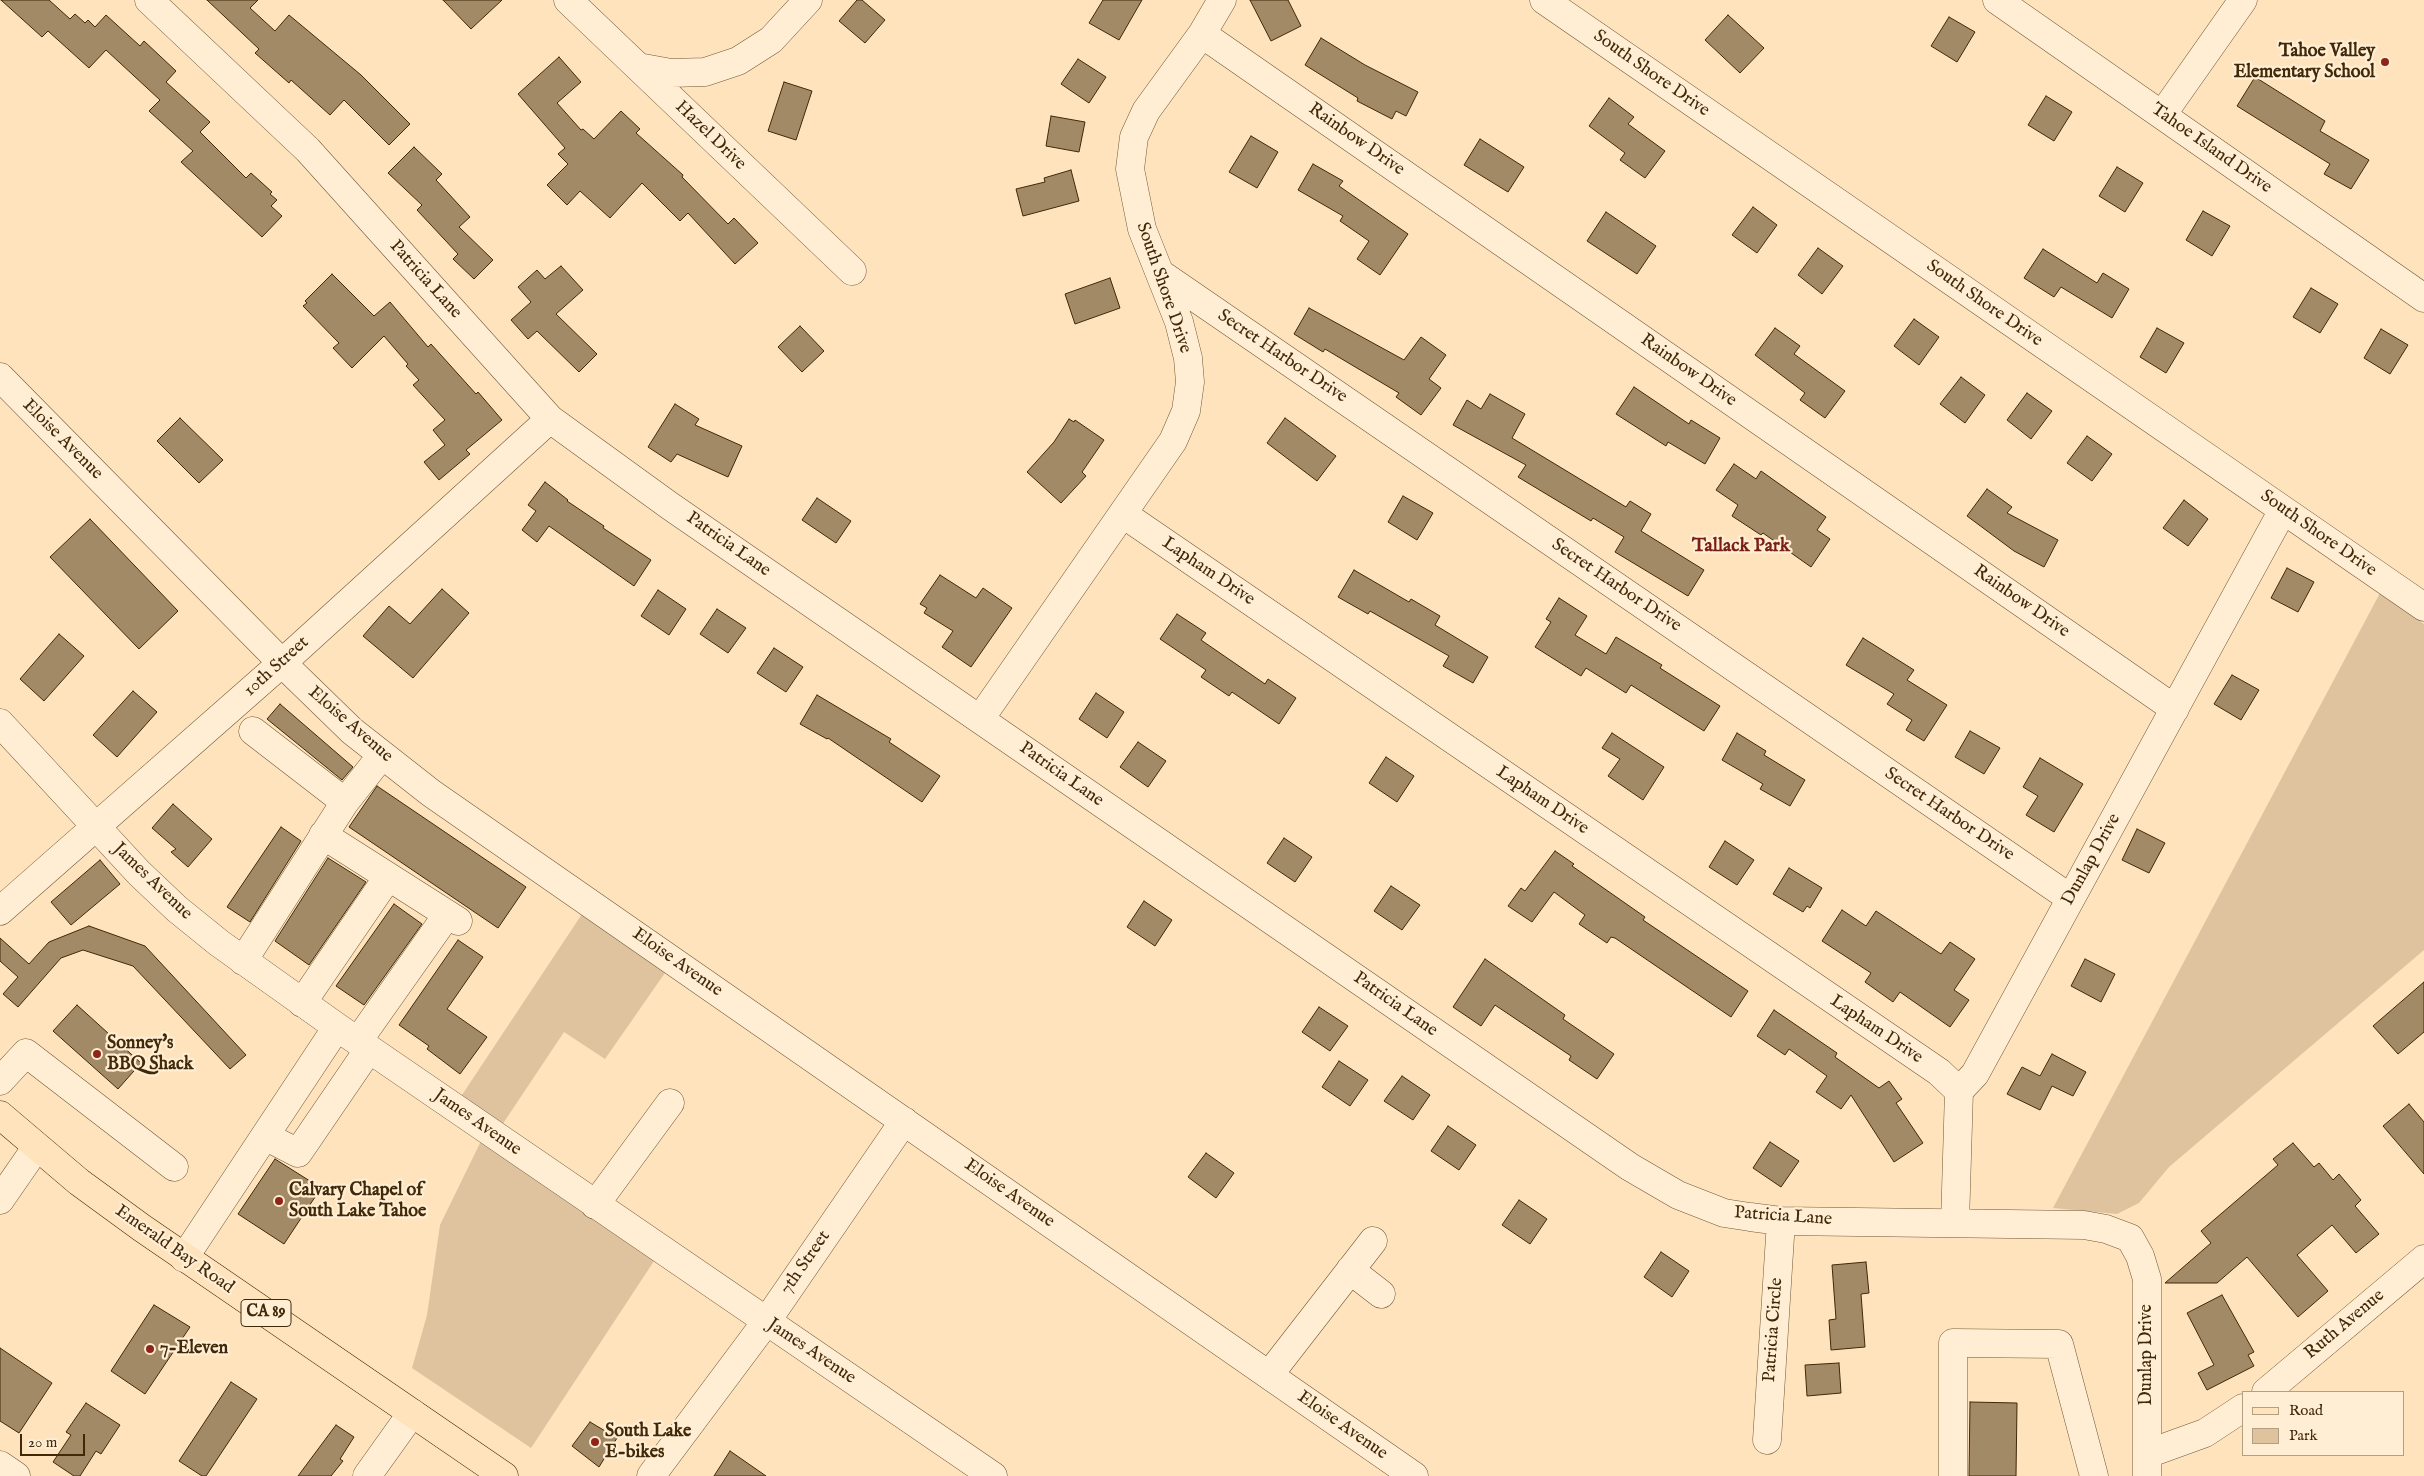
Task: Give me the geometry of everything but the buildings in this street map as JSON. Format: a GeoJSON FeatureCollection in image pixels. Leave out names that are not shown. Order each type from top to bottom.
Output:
{"type":"FeatureCollection","features":[{"type":"Feature","properties":{"kind":"main road","name":"Emerald Bay Road"},"geometry":{"type":"LineString","coordinates":[[0,1115],[36,1148],[79,1182],[184,1258],[504,1476]]}},
{"type":"Feature","properties":{"kind":"street","name":"Patricia Lane"},"geometry":{"type":"LineString","coordinates":[[149,0],[308,150],[550,419],[670,506],[1630,1167],[1678,1195],[1724,1213],[1781,1221],[2084,1225],[2106,1229],[2130,1238]]}},
{"type":"Feature","properties":{"kind":"street","name":"Hazel Drive"},"geometry":{"type":"LineString","coordinates":[[568,0],[852,271]]}},
{"type":"Feature","properties":{"kind":"street"},"geometry":{"type":"LineString","coordinates":[[638,67],[671,73],[705,72],[738,61],[771,40],[808,0]]}},
{"type":"Feature","properties":{"kind":"street","name":"South Shore Drive"},"geometry":{"type":"LineString","coordinates":[[980,719],[1173,441],[1186,411],[1190,382],[1188,358],[1179,322],[1142,229],[1130,169],[1134,137],[1146,111],[1202,34],[1222,0]]}},
{"type":"Feature","properties":{"kind":"street","name":"South Shore Drive"},"geometry":{"type":"LineString","coordinates":[[1544,0],[2424,607]]}},
{"type":"Feature","properties":{"kind":"street","name":"Tahoe Island Drive"},"geometry":{"type":"LineString","coordinates":[[1997,0],[2424,298]]}},
{"type":"Feature","properties":{"kind":"street"},"geometry":{"type":"LineString","coordinates":[[2162,115],[2242,0]]}},
{"type":"Feature","properties":{"kind":"street","name":"Rainbow Drive"},"geometry":{"type":"LineString","coordinates":[[1202,34],[2175,709]]}},
{"type":"Feature","properties":{"kind":"street","name":"Secret Harbor Drive"},"geometry":{"type":"LineString","coordinates":[[1160,274],[2070,898]]}},
{"type":"Feature","properties":{"kind":"street","name":"Eloise Avenue"},"geometry":{"type":"LineString","coordinates":[[0,377],[282,663],[352,731],[439,798],[1414,1476]]}},
{"type":"Feature","properties":{"kind":"street","name":"10th Street"},"geometry":{"type":"LineString","coordinates":[[0,911],[282,663],[550,419]]}},
{"type":"Feature","properties":{"kind":"street","name":"Dunlap Drive"},"geometry":{"type":"LineString","coordinates":[[1959,1091],[1975,1074],[2283,510]]}},
{"type":"Feature","properties":{"kind":"street","name":"Lapham Drive"},"geometry":{"type":"LineString","coordinates":[[1123,514],[1931,1067],[1959,1091]]}},
{"type":"Feature","properties":{"kind":"street","name":"James Avenue"},"geometry":{"type":"LineString","coordinates":[[0,723],[97,825],[139,873],[177,909],[242,961],[595,1205],[993,1476]]}},
{"type":"Feature","properties":{"kind":"street"},"geometry":{"type":"LineString","coordinates":[[253,732],[345,802]]}},
{"type":"Feature","properties":{"kind":"street"},"geometry":{"type":"LineString","coordinates":[[242,961],[345,802],[382,754]]}},
{"type":"Feature","properties":{"kind":"street"},"geometry":{"type":"LineString","coordinates":[[184,1258],[265,1136],[355,1039],[453,918],[324,836]]}},
{"type":"Feature","properties":{"kind":"street"},"geometry":{"type":"LineString","coordinates":[[302,1003],[388,877]]}},
{"type":"Feature","properties":{"kind":"street"},"geometry":{"type":"LineString","coordinates":[[265,1136],[298,1153],[355,1039]]}},
{"type":"Feature","properties":{"kind":"street"},"geometry":{"type":"LineString","coordinates":[[0,1081],[26,1052],[174,1167]]}},
{"type":"Feature","properties":{"kind":"street"},"geometry":{"type":"LineString","coordinates":[[1955,1223],[1959,1091]]}},
{"type":"Feature","properties":{"kind":"street"},"geometry":{"type":"LineString","coordinates":[[595,1205],[670,1103]]}},
{"type":"Feature","properties":{"kind":"street","name":"7th Street"},"geometry":{"type":"LineString","coordinates":[[651,1476],[766,1322],[904,1121]]}},
{"type":"Feature","properties":{"kind":"street"},"geometry":{"type":"LineString","coordinates":[[0,1200],[36,1148]]}},
{"type":"Feature","properties":{"kind":"street","name":"Patricia Circle"},"geometry":{"type":"LineString","coordinates":[[1767,1440],[1781,1221]]}},
{"type":"Feature","properties":{"kind":"street","name":"Dunlap Drive"},"geometry":{"type":"LineString","coordinates":[[2130,1238],[2140,1256],[2147,1279],[2147,1465]]}},
{"type":"Feature","properties":{"kind":"street"},"geometry":{"type":"LineString","coordinates":[[1269,1375],[1373,1242]]}},
{"type":"Feature","properties":{"kind":"street","name":"Ruth Avenue"},"geometry":{"type":"LineString","coordinates":[[2267,1391],[2424,1259]]}},
{"type":"Feature","properties":{"kind":"street"},"geometry":{"type":"LineString","coordinates":[[1350,1270],[1381,1294]]}},
{"type":"Feature","properties":{"kind":"street"},"geometry":{"type":"LineString","coordinates":[[1953,1476],[1953,1343],[2059,1344],[2094,1476]]}},
{"type":"Feature","properties":{"kind":"street"},"geometry":{"type":"LineString","coordinates":[[2147,1465],[2205,1433],[2242,1409]]}},
{"type":"Feature","properties":{"kind":"street"},"geometry":{"type":"LineString","coordinates":[[367,1476],[412,1413]]}},
{"type":"Feature","properties":{"kind":"street"},"geometry":{"type":"LineString","coordinates":[[0,1465],[16,1476]]}},
{"type":"Feature","properties":{"kind":"green space"},"geometry":{"type":"Polygon","coordinates":[[[2380,593],[2424,624],[2424,950],[2169,1167],[2139,1203],[2117,1214],[2053,1208],[2380,593]]]}},
{"type":"Feature","properties":{"kind":"green space"},"geometry":{"type":"Polygon","coordinates":[[[582,914],[667,970],[605,1059],[564,1032],[502,1125],[460,1098],[582,914]]]}},
{"type":"Feature","properties":{"kind":"green space"},"geometry":{"type":"Polygon","coordinates":[[[482,1139],[656,1258],[531,1448],[412,1368],[427,1315],[440,1225],[482,1139]]]}},
{"type":"Feature","properties":{"kind":"place","name":"Tahoe Valley Elementary School"},"geometry":{"type":"Point","coordinates":[2385,62]}},
{"type":"Feature","properties":{"kind":"place","name":"Sonney's BBQ Shack"},"geometry":{"type":"Point","coordinates":[97,1054]}},
{"type":"Feature","properties":{"kind":"place","name":"Calvary Chapel of South Lake Tahoe"},"geometry":{"type":"Point","coordinates":[279,1201]}},
{"type":"Feature","properties":{"kind":"place","name":"7-Eleven"},"geometry":{"type":"Point","coordinates":[150,1349]}},
{"type":"Feature","properties":{"kind":"place","name":"South Lake E-bikes"},"geometry":{"type":"Point","coordinates":[595,1442]}},
{"type":"Feature","properties":{"kind":"district","name":"Tallack Park"},"geometry":{"type":"Point","coordinates":[1741,547]}}]}
